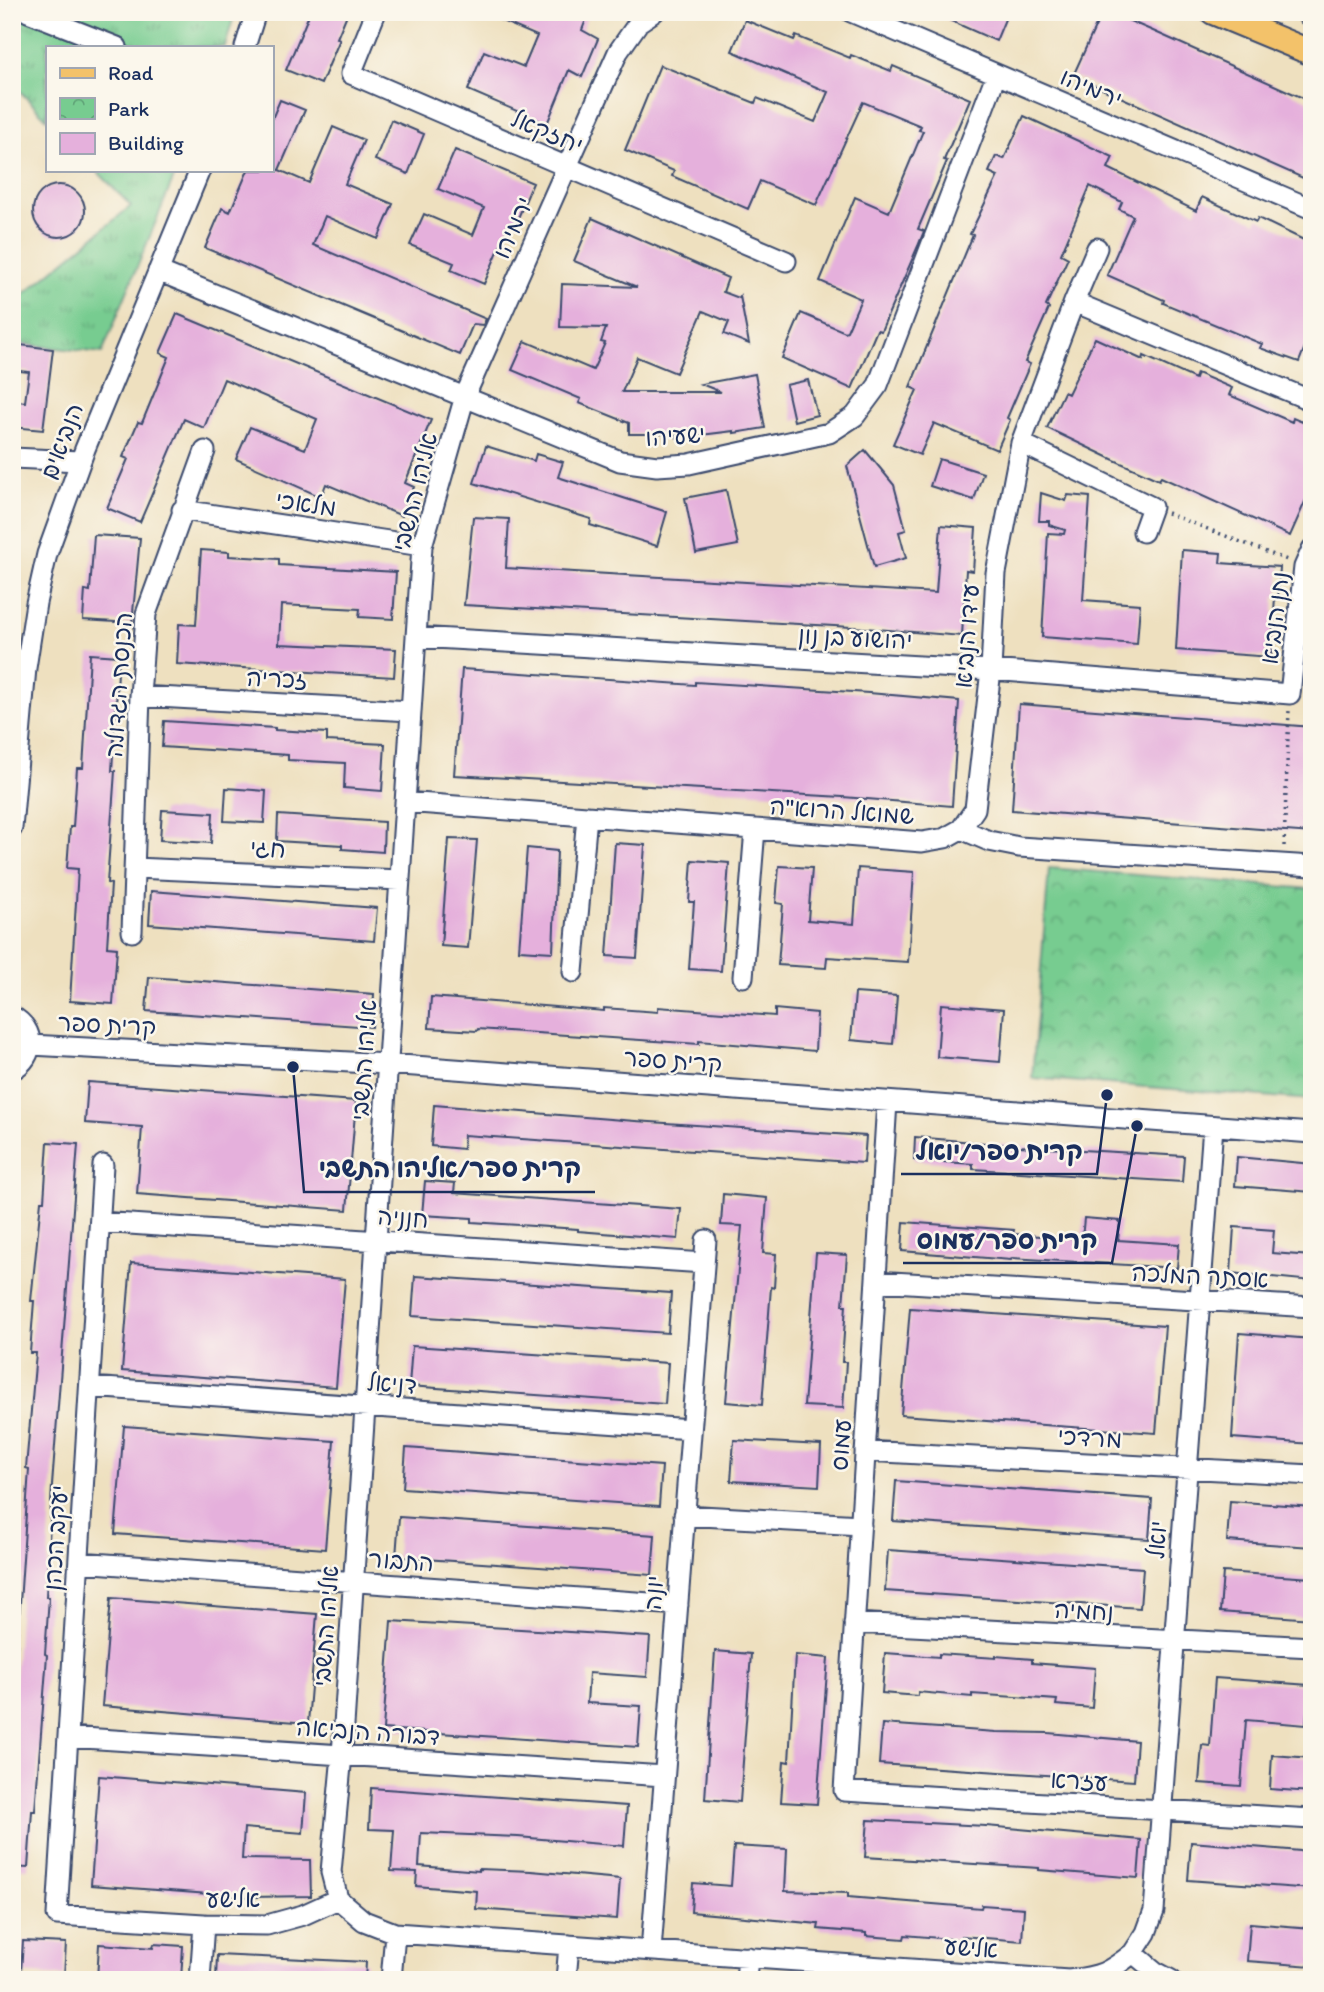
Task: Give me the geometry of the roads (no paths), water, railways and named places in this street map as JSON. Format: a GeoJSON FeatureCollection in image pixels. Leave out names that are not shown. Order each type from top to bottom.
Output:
{"type":"FeatureCollection","features":[{"type":"Feature","properties":{"kind":"main road"},"geometry":{"type":"LineString","coordinates":[[1213,12],[1312,54]]}},
{"type":"Feature","properties":{"kind":"street"},"geometry":{"type":"LineString","coordinates":[[28,12],[114,46]]}},
{"type":"Feature","properties":{"kind":"street"},"geometry":{"type":"LineString","coordinates":[[245,46],[256,12]]}},
{"type":"Feature","properties":{"kind":"street","name":"יחזקאל"},"geometry":{"type":"LineString","coordinates":[[376,12],[351,74],[786,261]]}},
{"type":"Feature","properties":{"kind":"street","name":"ירמיהו"},"geometry":{"type":"LineString","coordinates":[[465,396],[618,52],[639,22],[654,12]]}},
{"type":"Feature","properties":{"kind":"street","name":"ירמיהו"},"geometry":{"type":"LineString","coordinates":[[851,12],[1312,209]]}},
{"type":"Feature","properties":{"kind":"street","name":"ישעיהו"},"geometry":{"type":"LineString","coordinates":[[158,271],[620,461],[657,466],[690,464],[829,433],[855,416],[878,385],[996,75]]}},
{"type":"Feature","properties":{"kind":"street","name":"הנביאים"},"geometry":{"type":"LineString","coordinates":[[12,828],[16,733],[39,586],[52,537],[80,461],[199,172]]}},
{"type":"Feature","properties":{"kind":"street","name":"עידו הנביא"},"geometry":{"type":"LineString","coordinates":[[961,829],[975,810],[991,670],[996,573],[1021,443],[1097,248]]}},
{"type":"Feature","properties":{"kind":"street"},"geometry":{"type":"LineString","coordinates":[[1074,302],[1312,401]]}},
{"type":"Feature","properties":{"kind":"street","name":"אליהו התשבי"},"geometry":{"type":"LineString","coordinates":[[338,1899],[331,1872],[354,1582],[422,546],[465,396]]}},
{"type":"Feature","properties":{"kind":"street"},"geometry":{"type":"LineString","coordinates":[[1021,443],[1152,507],[1143,532]]}},
{"type":"Feature","properties":{"kind":"street","name":"הכנסת הגדולה"},"geometry":{"type":"LineString","coordinates":[[132,932],[140,696],[146,614],[205,451]]}},
{"type":"Feature","properties":{"kind":"street"},"geometry":{"type":"LineString","coordinates":[[12,458],[80,461]]}},
{"type":"Feature","properties":{"kind":"street","name":"מלאכי"},"geometry":{"type":"LineString","coordinates":[[182,510],[422,546]]}},
{"type":"Feature","properties":{"kind":"street","name":"נתן הנביא"},"geometry":{"type":"LineString","coordinates":[[1290,694],[1308,558]]}},
{"type":"Feature","properties":{"kind":"street","name":"יהושוע בן נון"},"geometry":{"type":"LineString","coordinates":[[416,637],[991,670],[1290,694]]}},
{"type":"Feature","properties":{"kind":"street","name":"זכריה"},"geometry":{"type":"LineString","coordinates":[[140,696],[411,711]]}},
{"type":"Feature","properties":{"kind":"street","name":"שמואל הרוא\"ה"},"geometry":{"type":"LineString","coordinates":[[405,802],[922,842],[945,838],[961,829]]}},
{"type":"Feature","properties":{"kind":"street"},"geometry":{"type":"LineString","coordinates":[[573,972],[587,816]]}},
{"type":"Feature","properties":{"kind":"street"},"geometry":{"type":"LineString","coordinates":[[743,977],[755,829]]}},
{"type":"Feature","properties":{"kind":"street"},"geometry":{"type":"LineString","coordinates":[[961,829],[989,841],[1019,847],[1312,866]]}},
{"type":"Feature","properties":{"kind":"street","name":"חגי"},"geometry":{"type":"LineString","coordinates":[[135,868],[400,880]]}},
{"type":"Feature","properties":{"kind":"street"},"geometry":{"type":"LineString","coordinates":[[12,1016],[27,1028],[31,1045],[26,1060],[12,1070]]}},
{"type":"Feature","properties":{"kind":"street","name":"קרית ספר"},"geometry":{"type":"LineString","coordinates":[[31,1045],[388,1065],[1312,1133]]}},
{"type":"Feature","properties":{"kind":"street","name":"עמוס"},"geometry":{"type":"LineString","coordinates":[[844,1791],[887,1102]]}},
{"type":"Feature","properties":{"kind":"street","name":"יואל"},"geometry":{"type":"LineString","coordinates":[[1133,1953],[1146,1933],[1154,1911],[1213,1126]]}},
{"type":"Feature","properties":{"kind":"street","name":"יעקב הכהן"},"geometry":{"type":"LineString","coordinates":[[57,1914],[103,1165]]}},
{"type":"Feature","properties":{"kind":"street","name":"חנניה"},"geometry":{"type":"LineString","coordinates":[[100,1222],[704,1263]]}},
{"type":"Feature","properties":{"kind":"street","name":"יונה"},"geometry":{"type":"LineString","coordinates":[[651,1951],[705,1240]]}},
{"type":"Feature","properties":{"kind":"street","name":"אסתר המלכה"},"geometry":{"type":"LineString","coordinates":[[876,1281],[1312,1307]]}},
{"type":"Feature","properties":{"kind":"street","name":"דניאל"},"geometry":{"type":"LineString","coordinates":[[90,1388],[691,1429]]}},
{"type":"Feature","properties":{"kind":"street","name":"מרדכי"},"geometry":{"type":"LineString","coordinates":[[865,1451],[1312,1475]]}},
{"type":"Feature","properties":{"kind":"street"},"geometry":{"type":"LineString","coordinates":[[684,1515],[861,1525]]}},
{"type":"Feature","properties":{"kind":"street","name":"התבור"},"geometry":{"type":"LineString","coordinates":[[79,1562],[678,1605]]}},
{"type":"Feature","properties":{"kind":"street","name":"נחמיה"},"geometry":{"type":"LineString","coordinates":[[854,1623],[1312,1647]]}},
{"type":"Feature","properties":{"kind":"street","name":"דבורה הנביאה"},"geometry":{"type":"LineString","coordinates":[[68,1737],[664,1776]]}},
{"type":"Feature","properties":{"kind":"street","name":"עזרא"},"geometry":{"type":"LineString","coordinates":[[844,1791],[1312,1819]]}},
{"type":"Feature","properties":{"kind":"street","name":"אלישע"},"geometry":{"type":"LineString","coordinates":[[57,1914],[204,1924],[267,1925],[303,1915],[338,1899],[364,1921],[395,1933],[748,1957],[919,1974],[1069,1980],[1094,1978],[1111,1970],[1133,1953]]}},
{"type":"Feature","properties":{"kind":"street"},"geometry":{"type":"LineString","coordinates":[[200,1980],[204,1924]]}},
{"type":"Feature","properties":{"kind":"street"},"geometry":{"type":"LineString","coordinates":[[391,1980],[395,1933]]}},
{"type":"Feature","properties":{"kind":"street"},"geometry":{"type":"LineString","coordinates":[[566,1980],[569,1945]]}},
{"type":"Feature","properties":{"kind":"street"},"geometry":{"type":"LineString","coordinates":[[1133,1953],[1156,1972],[1171,1980]]}},
{"type":"Feature","properties":{"kind":"street"},"geometry":{"type":"LineString","coordinates":[[746,1980],[748,1957]]}},
{"type":"Feature","properties":{"kind":"place","name":"קרית ספר/אליהו התשבי"},"geometry":{"type":"Point","coordinates":[293,1067]}},
{"type":"Feature","properties":{"kind":"place","name":"קרית ספר/יואל"},"geometry":{"type":"Point","coordinates":[1107,1095]}},
{"type":"Feature","properties":{"kind":"place","name":"קרית ספר/עמוס"},"geometry":{"type":"Point","coordinates":[1137,1126]}}]}
